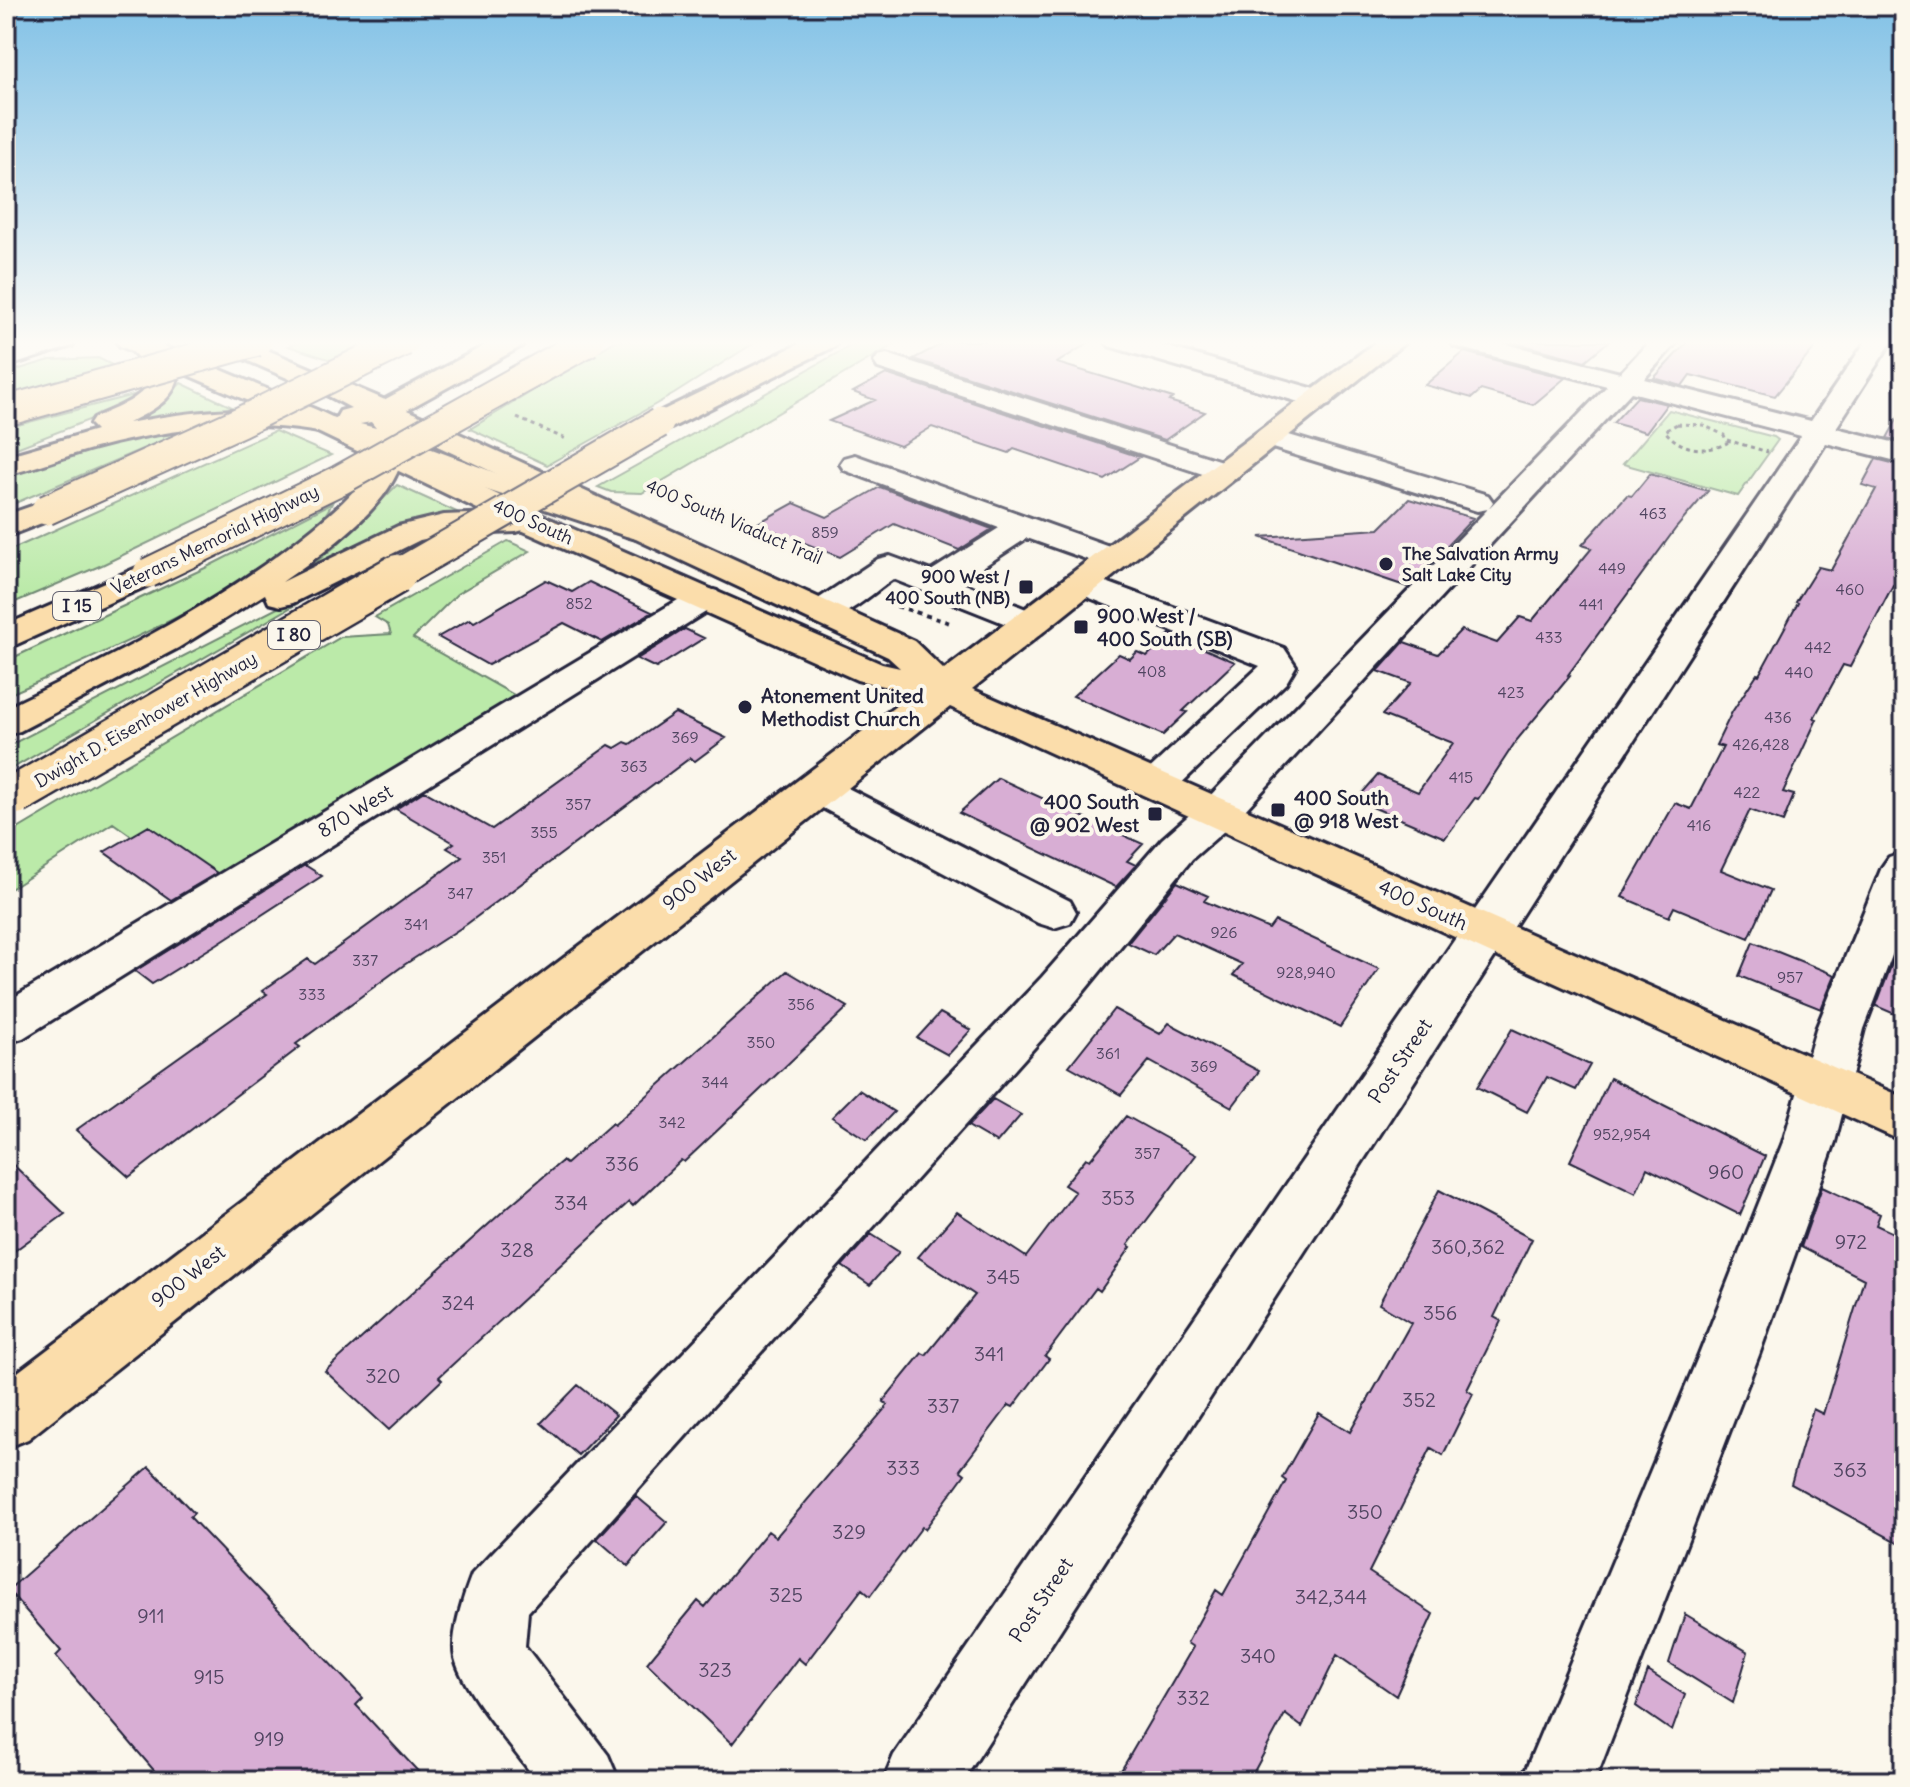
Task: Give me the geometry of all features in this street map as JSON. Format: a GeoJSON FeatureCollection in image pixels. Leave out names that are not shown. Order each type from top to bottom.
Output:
{"type":"FeatureCollection","features":[{"type":"Feature","properties":{"kind":"main road"},"geometry":{"type":"LineString","coordinates":[[6,464],[103,424]]}},
{"type":"Feature","properties":{"kind":"main road"},"geometry":{"type":"LineString","coordinates":[[6,464],[117,433],[167,424]]}},
{"type":"Feature","properties":{"kind":"main road"},"geometry":{"type":"LineString","coordinates":[[6,527],[235,424]]}},
{"type":"Feature","properties":{"kind":"main road","name":"400 South"},"geometry":{"type":"LineString","coordinates":[[370,424],[392,450],[530,522],[870,672],[942,689],[1904,1121]]}},
{"type":"Feature","properties":{"kind":"main road","name":"400 South"},"geometry":{"type":"LineString","coordinates":[[382,424],[637,529],[901,649],[942,689]]}},
{"type":"Feature","properties":{"kind":"main road","name":"Veterans Memorial Highway"},"geometry":{"type":"LineString","coordinates":[[6,638],[340,480],[440,424]]}},
{"type":"Feature","properties":{"kind":"main road","name":"Dwight D. Eisenhower Highway"},"geometry":{"type":"LineString","coordinates":[[11,798],[657,424]]}},
{"type":"Feature","properties":{"kind":"main road","name":"900 West"},"geometry":{"type":"LineString","coordinates":[[6,1418],[1286,424]]}},
{"type":"Feature","properties":{"kind":"main road"},"geometry":{"type":"LineString","coordinates":[[6,723],[132,660],[236,598],[323,537],[377,484],[392,450],[637,529]]}},
{"type":"Feature","properties":{"kind":"main road"},"geometry":{"type":"LineString","coordinates":[[132,660],[222,627],[396,537],[444,525],[530,522]]}},
{"type":"Feature","properties":{"kind":"street"},"geometry":{"type":"LineString","coordinates":[[1079,424],[1226,472]]}},
{"type":"Feature","properties":{"kind":"street"},"geometry":{"type":"LineString","coordinates":[[582,1781],[489,1656],[496,1598],[1059,989],[1177,849],[1218,813],[1586,424]]}},
{"type":"Feature","properties":{"kind":"street"},"geometry":{"type":"LineString","coordinates":[[1788,424],[1904,454]]}},
{"type":"Feature","properties":{"kind":"street","name":"Post Street"},"geometry":{"type":"LineString","coordinates":[[920,1781],[1823,424]]}},
{"type":"Feature","properties":{"kind":"street"},"geometry":{"type":"LineString","coordinates":[[1269,438],[1477,502]]}},
{"type":"Feature","properties":{"kind":"street"},"geometry":{"type":"LineString","coordinates":[[855,464],[1114,559]]}},
{"type":"Feature","properties":{"kind":"street"},"geometry":{"type":"LineString","coordinates":[[934,584],[1023,526]]}},
{"type":"Feature","properties":{"kind":"street"},"geometry":{"type":"LineString","coordinates":[[821,612],[890,566],[1029,622]]}},
{"type":"Feature","properties":{"kind":"street"},"geometry":{"type":"LineString","coordinates":[[1082,583],[1271,656],[1278,666],[1273,675],[1156,785]]}},
{"type":"Feature","properties":{"kind":"street","name":"870 West"},"geometry":{"type":"LineString","coordinates":[[6,1025],[705,598]]}},
{"type":"Feature","properties":{"kind":"street"},"geometry":{"type":"LineString","coordinates":[[816,788],[1054,912]]}},
{"type":"Feature","properties":{"kind":"street"},"geometry":{"type":"LineString","coordinates":[[1558,1781],[1729,1355],[1809,1142],[1840,1029],[1904,867]]}},
{"type":"Feature","properties":{"kind":"path"},"geometry":{"type":"LineString","coordinates":[[532,424],[570,441]]}},
{"type":"Feature","properties":{"kind":"path"},"geometry":{"type":"LineString","coordinates":[[1685,424],[1671,425],[1665,431],[1675,441],[1698,448],[1720,447],[1727,440]]}},
{"type":"Feature","properties":{"kind":"path"},"geometry":{"type":"LineString","coordinates":[[1695,424],[1718,431],[1727,440],[1769,452]]}},
{"type":"Feature","properties":{"kind":"path"},"geometry":{"type":"LineString","coordinates":[[856,590],[938,622]]}},
{"type":"Feature","properties":{"kind":"green space"},"geometry":{"type":"Polygon","coordinates":[[[20,424],[78,424],[6,452],[6,428],[20,424]]]}},
{"type":"Feature","properties":{"kind":"green space"},"geometry":{"type":"Polygon","coordinates":[[[121,424],[155,424],[103,432],[121,424]]]}},
{"type":"Feature","properties":{"kind":"green space"},"geometry":{"type":"Polygon","coordinates":[[[478,424],[620,424],[547,465],[470,429],[478,424]]]}},
{"type":"Feature","properties":{"kind":"green space"},"geometry":{"type":"Polygon","coordinates":[[[710,424],[758,424],[642,493],[611,492],[598,487],[710,424]]]}},
{"type":"Feature","properties":{"kind":"green space"},"geometry":{"type":"Polygon","coordinates":[[[1657,424],[1725,424],[1778,440],[1738,496],[1623,464],[1657,424]]]}},
{"type":"Feature","properties":{"kind":"green space"},"geometry":{"type":"Polygon","coordinates":[[[275,431],[331,455],[102,565],[6,606],[6,552],[275,431]]]}},
{"type":"Feature","properties":{"kind":"green space"},"geometry":{"type":"Polygon","coordinates":[[[182,432],[6,507],[6,476],[96,446],[182,432]]]}},
{"type":"Feature","properties":{"kind":"green space"},"geometry":{"type":"Polygon","coordinates":[[[397,485],[461,514],[298,576],[336,546],[397,485]]]}},
{"type":"Feature","properties":{"kind":"green space"},"geometry":{"type":"Polygon","coordinates":[[[332,503],[312,530],[279,558],[235,586],[133,639],[6,696],[6,661],[205,568],[332,503]]]}},
{"type":"Feature","properties":{"kind":"green space"},"geometry":{"type":"Polygon","coordinates":[[[508,541],[530,551],[457,594],[413,638],[523,700],[212,893],[113,823],[6,892],[6,836],[341,637],[391,634],[388,625],[375,617],[508,541]]]}},
{"type":"Feature","properties":{"kind":"green space"},"geometry":{"type":"Polygon","coordinates":[[[385,553],[6,772],[6,747],[385,553]]]}},
{"type":"Feature","properties":{"kind":"building"},"geometry":{"type":"Polygon","coordinates":[[[839,424],[1040,424],[1140,457],[1105,480],[1014,449],[1009,453],[932,427],[900,446],[839,424]]]}},
{"type":"Feature","properties":{"kind":"building"},"geometry":{"type":"Polygon","coordinates":[[[1116,424],[1187,424],[1165,440],[1116,424]]]}},
{"type":"Feature","properties":{"kind":"building"},"geometry":{"type":"Polygon","coordinates":[[[1618,424],[1652,424],[1646,432],[1618,424]]]}},
{"type":"Feature","properties":{"kind":"building"},"geometry":{"type":"Polygon","coordinates":[[[1894,424],[1904,424],[1904,442],[1887,438],[1894,424]]]}},
{"type":"Feature","properties":{"kind":"building"},"geometry":{"type":"Polygon","coordinates":[[[1876,459],[1904,466],[1904,589],[1893,585],[1850,667],[1843,665],[1814,718],[1817,719],[1783,792],[1794,795],[1783,822],[1750,810],[1721,870],[1771,890],[1749,938],[1674,907],[1669,917],[1622,897],[1675,803],[1691,809],[1723,747],[1716,745],[1732,712],[1759,675],[1796,602],[1818,567],[1831,570],[1876,489],[1862,485],[1876,459]]]}},
{"type":"Feature","properties":{"kind":"building"},"geometry":{"type":"Polygon","coordinates":[[[1650,474],[1708,491],[1676,528],[1570,676],[1516,741],[1478,799],[1475,798],[1445,838],[1356,800],[1378,775],[1418,792],[1453,743],[1382,715],[1411,683],[1378,671],[1404,642],[1438,654],[1461,630],[1497,643],[1520,617],[1532,621],[1592,548],[1582,545],[1650,474]]]}},
{"type":"Feature","properties":{"kind":"building"},"geometry":{"type":"Polygon","coordinates":[[[880,487],[992,529],[959,550],[894,524],[840,557],[756,524],[794,503],[827,517],[880,487]]]}},
{"type":"Feature","properties":{"kind":"building","name":"The Salvation Army Salt Lake City"},"geometry":{"type":"Polygon","coordinates":[[[1409,499],[1473,518],[1408,587],[1260,537],[1379,529],[1409,499]]]}},
{"type":"Feature","properties":{"kind":"building"},"geometry":{"type":"Polygon","coordinates":[[[546,580],[572,592],[589,582],[652,612],[602,642],[564,623],[488,665],[438,637],[470,619],[474,622],[546,580]]]}},
{"type":"Feature","properties":{"kind":"building"},"geometry":{"type":"Polygon","coordinates":[[[685,629],[704,638],[656,668],[637,659],[685,629]]]}},
{"type":"Feature","properties":{"kind":"building"},"geometry":{"type":"Polygon","coordinates":[[[1170,634],[1235,662],[1183,711],[1187,712],[1163,735],[1073,696],[1119,654],[1130,659],[1137,652],[1147,656],[1170,634]]]}},
{"type":"Feature","properties":{"kind":"building"},"geometry":{"type":"Polygon","coordinates":[[[675,713],[726,738],[695,761],[690,758],[467,924],[404,965],[296,1044],[300,1047],[129,1177],[76,1130],[267,994],[262,991],[308,959],[315,964],[462,857],[447,848],[454,843],[396,809],[424,791],[492,829],[609,745],[615,748],[625,742],[630,744],[675,713]]]}},
{"type":"Feature","properties":{"kind":"building"},"geometry":{"type":"Polygon","coordinates":[[[998,778],[1143,844],[1127,861],[1136,865],[1116,887],[959,813],[998,778]]]}},
{"type":"Feature","properties":{"kind":"building"},"geometry":{"type":"Polygon","coordinates":[[[149,826],[217,873],[171,900],[104,852],[149,826]]]}},
{"type":"Feature","properties":{"kind":"building"},"geometry":{"type":"Polygon","coordinates":[[[305,865],[322,876],[217,944],[152,984],[135,971],[305,865]]]}},
{"type":"Feature","properties":{"kind":"building"},"geometry":{"type":"Polygon","coordinates":[[[1177,882],[1208,896],[1204,901],[1269,929],[1275,921],[1379,969],[1340,1027],[1233,975],[1242,964],[1174,933],[1154,955],[1128,943],[1177,882]]]}},
{"type":"Feature","properties":{"kind":"building"},"geometry":{"type":"Polygon","coordinates":[[[1904,932],[1904,1018],[1876,1006],[1904,932]]]}},
{"type":"Feature","properties":{"kind":"building"},"geometry":{"type":"Polygon","coordinates":[[[1753,942],[1835,975],[1821,1009],[1739,976],[1753,942]]]}},
{"type":"Feature","properties":{"kind":"building"},"geometry":{"type":"Polygon","coordinates":[[[787,971],[848,1007],[684,1162],[681,1160],[633,1206],[629,1202],[580,1247],[439,1377],[442,1380],[389,1430],[325,1371],[509,1206],[562,1161],[566,1164],[612,1123],[614,1125],[787,971]]]}},
{"type":"Feature","properties":{"kind":"building"},"geometry":{"type":"Polygon","coordinates":[[[1114,1009],[1160,1034],[1169,1023],[1259,1071],[1232,1107],[1149,1061],[1121,1095],[1069,1066],[1114,1009]]]}},
{"type":"Feature","properties":{"kind":"building"},"geometry":{"type":"Polygon","coordinates":[[[940,1013],[971,1030],[948,1055],[917,1038],[940,1013]]]}},
{"type":"Feature","properties":{"kind":"building"},"geometry":{"type":"Polygon","coordinates":[[[1512,1029],[1590,1065],[1576,1090],[1547,1077],[1527,1112],[1477,1087],[1512,1029]]]}},
{"type":"Feature","properties":{"kind":"building"},"geometry":{"type":"Polygon","coordinates":[[[1610,1078],[1765,1156],[1740,1215],[1647,1168],[1636,1193],[1570,1161],[1610,1078]]]}},
{"type":"Feature","properties":{"kind":"building"},"geometry":{"type":"Polygon","coordinates":[[[859,1090],[894,1112],[867,1140],[832,1117],[859,1090]]]}},
{"type":"Feature","properties":{"kind":"building"},"geometry":{"type":"Polygon","coordinates":[[[993,1099],[1021,1115],[997,1143],[968,1126],[993,1099]]]}},
{"type":"Feature","properties":{"kind":"building"},"geometry":{"type":"Polygon","coordinates":[[[1126,1116],[1196,1155],[1128,1245],[1131,1247],[1100,1291],[1096,1288],[1045,1356],[1049,1359],[1013,1407],[1009,1405],[960,1470],[965,1474],[925,1529],[922,1527],[870,1596],[862,1589],[805,1664],[798,1658],[732,1744],[647,1663],[698,1601],[705,1607],[768,1531],[776,1537],[888,1405],[883,1401],[922,1353],[926,1355],[975,1295],[918,1257],[957,1212],[1026,1257],[1075,1192],[1064,1185],[1086,1158],[1090,1160],[1126,1116]]]}},
{"type":"Feature","properties":{"kind":"building"},"geometry":{"type":"Polygon","coordinates":[[[6,1158],[65,1214],[6,1257],[6,1158]]]}},
{"type":"Feature","properties":{"kind":"building"},"geometry":{"type":"Polygon","coordinates":[[[1822,1187],[1880,1214],[1876,1225],[1904,1238],[1904,1546],[1791,1484],[1813,1409],[1823,1414],[1864,1279],[1801,1247],[1822,1187]]]}},
{"type":"Feature","properties":{"kind":"building"},"geometry":{"type":"Polygon","coordinates":[[[1439,1190],[1532,1239],[1494,1317],[1501,1321],[1467,1390],[1473,1394],[1443,1455],[1431,1448],[1369,1572],[1433,1614],[1396,1696],[1337,1655],[1302,1727],[1285,1714],[1249,1781],[1115,1781],[1193,1647],[1187,1643],[1216,1590],[1223,1595],[1286,1481],[1282,1478],[1319,1413],[1350,1432],[1411,1323],[1379,1304],[1439,1190]]]}},
{"type":"Feature","properties":{"kind":"building"},"geometry":{"type":"Polygon","coordinates":[[[871,1234],[899,1252],[870,1285],[842,1266],[871,1234]]]}},
{"type":"Feature","properties":{"kind":"building"},"geometry":{"type":"Polygon","coordinates":[[[578,1385],[616,1415],[578,1455],[541,1423],[578,1385]]]}},
{"type":"Feature","properties":{"kind":"building"},"geometry":{"type":"Polygon","coordinates":[[[149,1467],[194,1513],[190,1517],[363,1698],[356,1705],[427,1781],[163,1781],[56,1656],[61,1651],[8,1590],[149,1467]]]}},
{"type":"Feature","properties":{"kind":"building"},"geometry":{"type":"Polygon","coordinates":[[[636,1496],[667,1522],[628,1566],[597,1539],[636,1496]]]}},
{"type":"Feature","properties":{"kind":"building"},"geometry":{"type":"Polygon","coordinates":[[[1685,1614],[1748,1652],[1733,1703],[1669,1663],[1685,1614]]]}},
{"type":"Feature","properties":{"kind":"building"},"geometry":{"type":"Polygon","coordinates":[[[1648,1671],[1685,1695],[1672,1731],[1636,1706],[1648,1671]]]}},
{"type":"Feature","properties":{"kind":"place","name":"The Salvation Army Salt Lake City"},"geometry":{"type":"Point","coordinates":[1386,564]}},
{"type":"Feature","properties":{"kind":"place","name":"900 West / 400 South (NB)"},"geometry":{"type":"Point","coordinates":[1026,587]}},
{"type":"Feature","properties":{"kind":"place","name":"900 West / 400 South (SB)"},"geometry":{"type":"Point","coordinates":[1081,627]}},
{"type":"Feature","properties":{"kind":"place","name":"Atonement United Methodist Church"},"geometry":{"type":"Point","coordinates":[745,707]}},
{"type":"Feature","properties":{"kind":"place","name":"400 South @ 918 West"},"geometry":{"type":"Point","coordinates":[1278,810]}},
{"type":"Feature","properties":{"kind":"place","name":"400 South @ 902 West"},"geometry":{"type":"Point","coordinates":[1155,814]}}]}
